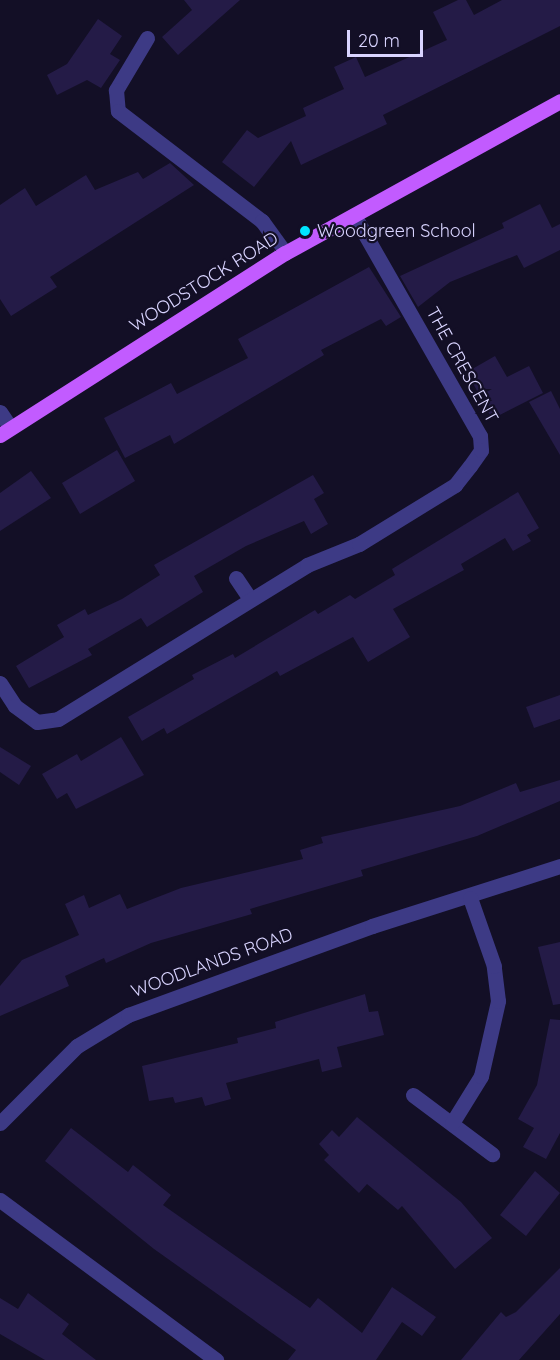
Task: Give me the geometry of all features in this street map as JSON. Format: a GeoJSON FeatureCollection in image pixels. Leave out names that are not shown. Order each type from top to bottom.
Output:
{"type":"FeatureCollection","features":[{"type":"Feature","properties":{"kind":"main road","name":"WOODSTOCK ROAD"},"geometry":{"type":"LineString","coordinates":[[5,431],[285,253],[560,101]]}},
{"type":"Feature","properties":{"kind":"street"},"geometry":{"type":"LineString","coordinates":[[147,38],[116,90],[118,111],[262,220],[285,253]]}},
{"type":"Feature","properties":{"kind":"street","name":"THE CRESCENT"},"geometry":{"type":"LineString","coordinates":[[0,683],[15,706],[37,722],[58,719],[307,565],[359,544],[455,485],[481,450],[480,436],[354,215]]}},
{"type":"Feature","properties":{"kind":"street"},"geometry":{"type":"LineString","coordinates":[[0,412],[5,431]]}},
{"type":"Feature","properties":{"kind":"street"},"geometry":{"type":"LineString","coordinates":[[236,578],[250,599]]}},
{"type":"Feature","properties":{"kind":"street","name":"WOODLANDS ROAD"},"geometry":{"type":"LineString","coordinates":[[0,1123],[77,1046],[128,1015],[372,926],[470,897],[560,866]]}},
{"type":"Feature","properties":{"kind":"street"},"geometry":{"type":"LineString","coordinates":[[452,1123],[481,1076],[498,1001],[494,966],[470,897]]}},
{"type":"Feature","properties":{"kind":"street"},"geometry":{"type":"LineString","coordinates":[[413,1095],[492,1154]]}},
{"type":"Feature","properties":{"kind":"street"},"geometry":{"type":"LineString","coordinates":[[0,1200],[216,1360]]}},
{"type":"Feature","properties":{"kind":"building"},"geometry":{"type":"Polygon","coordinates":[[[184,0],[240,0],[178,55],[162,37],[192,10],[184,0]]]}},
{"type":"Feature","properties":{"kind":"building"},"geometry":{"type":"Polygon","coordinates":[[[458,0],[466,0],[474,15],[502,0],[560,0],[560,26],[383,115],[387,124],[301,165],[291,141],[254,187],[222,162],[247,130],[258,138],[306,116],[303,108],[344,89],[334,67],[356,57],[365,77],[447,40],[433,12],[458,0]]]}},
{"type":"Feature","properties":{"kind":"building"},"geometry":{"type":"Polygon","coordinates":[[[98,19],[122,36],[110,54],[120,60],[101,88],[87,80],[57,95],[47,75],[67,64],[98,19]]]}},
{"type":"Feature","properties":{"kind":"building"},"geometry":{"type":"Polygon","coordinates":[[[170,163],[194,185],[50,277],[57,287],[11,316],[0,299],[0,205],[25,188],[36,206],[86,175],[95,190],[138,172],[143,179],[170,163]]]}},
{"type":"Feature","properties":{"kind":"building"},"geometry":{"type":"Polygon","coordinates":[[[540,204],[552,228],[560,224],[560,250],[524,268],[517,255],[450,282],[418,307],[400,276],[504,228],[502,223],[540,204]]]}},
{"type":"Feature","properties":{"kind":"building"},"geometry":{"type":"Polygon","coordinates":[[[369,267],[401,317],[386,326],[381,319],[321,350],[324,355],[174,444],[170,435],[125,458],[104,418],[171,383],[177,394],[248,358],[238,339],[369,267]]]}},
{"type":"Feature","properties":{"kind":"building"},"geometry":{"type":"Polygon","coordinates":[[[495,356],[507,377],[529,366],[543,393],[492,419],[467,372],[495,356]]]}},
{"type":"Feature","properties":{"kind":"building"},"geometry":{"type":"Polygon","coordinates":[[[551,391],[560,409],[560,455],[529,402],[551,391]]]}},
{"type":"Feature","properties":{"kind":"building"},"geometry":{"type":"Polygon","coordinates":[[[117,450],[135,481],[80,514],[62,483],[117,450]]]}},
{"type":"Feature","properties":{"kind":"building"},"geometry":{"type":"Polygon","coordinates":[[[31,471],[51,498],[0,531],[0,493],[31,471]]]}},
{"type":"Feature","properties":{"kind":"building"},"geometry":{"type":"Polygon","coordinates":[[[313,475],[324,493],[314,499],[328,524],[311,534],[304,521],[246,546],[194,576],[203,592],[147,627],[141,618],[88,649],[92,655],[29,688],[16,666],[64,637],[57,625],[85,609],[88,615],[122,599],[160,575],[154,565],[313,475]]]}},
{"type":"Feature","properties":{"kind":"building"},"geometry":{"type":"Polygon","coordinates":[[[518,492],[539,528],[527,535],[531,541],[513,551],[505,538],[461,564],[464,570],[393,609],[410,637],[368,662],[353,637],[280,676],[277,671],[167,734],[164,728],[142,741],[128,717],[194,679],[192,675],[233,654],[235,658],[315,610],[318,614],[350,595],[355,599],[395,575],[392,569],[518,492]]]}},
{"type":"Feature","properties":{"kind":"building"},"geometry":{"type":"Polygon","coordinates":[[[560,695],[560,719],[534,728],[526,707],[560,695]]]}},
{"type":"Feature","properties":{"kind":"building"},"geometry":{"type":"Polygon","coordinates":[[[121,737],[144,775],[76,809],[67,793],[57,799],[42,774],[77,754],[81,761],[121,737]]]}},
{"type":"Feature","properties":{"kind":"building"},"geometry":{"type":"Polygon","coordinates":[[[0,747],[31,766],[19,785],[0,772],[0,747]]]}},
{"type":"Feature","properties":{"kind":"building"},"geometry":{"type":"Polygon","coordinates":[[[560,780],[560,801],[477,836],[361,870],[363,876],[250,909],[252,914],[151,943],[106,963],[104,958],[65,976],[69,986],[0,1016],[0,986],[22,960],[79,935],[65,904],[84,895],[89,908],[120,894],[127,909],[181,888],[303,859],[300,850],[323,843],[321,837],[460,806],[516,783],[520,792],[560,780]]]}},
{"type":"Feature","properties":{"kind":"building"},"geometry":{"type":"Polygon","coordinates":[[[560,942],[560,1004],[553,1005],[538,947],[560,942]]]}},
{"type":"Feature","properties":{"kind":"building"},"geometry":{"type":"Polygon","coordinates":[[[365,994],[369,1012],[378,1011],[384,1035],[337,1047],[342,1067],[322,1072],[319,1059],[226,1083],[231,1099],[205,1106],[202,1097],[175,1103],[173,1097],[149,1101],[142,1066],[238,1043],[237,1038],[276,1028],[275,1022],[365,994]]]}},
{"type":"Feature","properties":{"kind":"building"},"geometry":{"type":"Polygon","coordinates":[[[550,1019],[560,1020],[560,1133],[546,1159],[523,1147],[534,1128],[518,1119],[537,1085],[550,1019]]]}},
{"type":"Feature","properties":{"kind":"building"},"geometry":{"type":"Polygon","coordinates":[[[357,1117],[461,1202],[492,1238],[455,1269],[402,1206],[398,1210],[367,1184],[359,1193],[324,1160],[329,1155],[319,1144],[332,1130],[339,1137],[357,1117]]]}},
{"type":"Feature","properties":{"kind":"building"},"geometry":{"type":"Polygon","coordinates":[[[71,1128],[128,1172],[133,1165],[171,1195],[163,1205],[310,1308],[318,1298],[362,1333],[392,1287],[436,1317],[422,1336],[402,1322],[376,1360],[288,1360],[296,1350],[154,1249],[45,1161],[71,1128]]]}},
{"type":"Feature","properties":{"kind":"building"},"geometry":{"type":"Polygon","coordinates":[[[535,1171],[560,1193],[526,1236],[500,1215],[535,1171]]]}},
{"type":"Feature","properties":{"kind":"building"},"geometry":{"type":"Polygon","coordinates":[[[560,1268],[560,1314],[519,1360],[461,1360],[501,1312],[506,1317],[516,1312],[560,1268]]]}},
{"type":"Feature","properties":{"kind":"building"},"geometry":{"type":"Polygon","coordinates":[[[28,1293],[69,1324],[62,1334],[96,1360],[45,1360],[0,1334],[0,1298],[18,1309],[28,1293]]]}},
{"type":"Feature","properties":{"kind":"place","name":"Woodgreen School"},"geometry":{"type":"Point","coordinates":[305,231]}}]}
